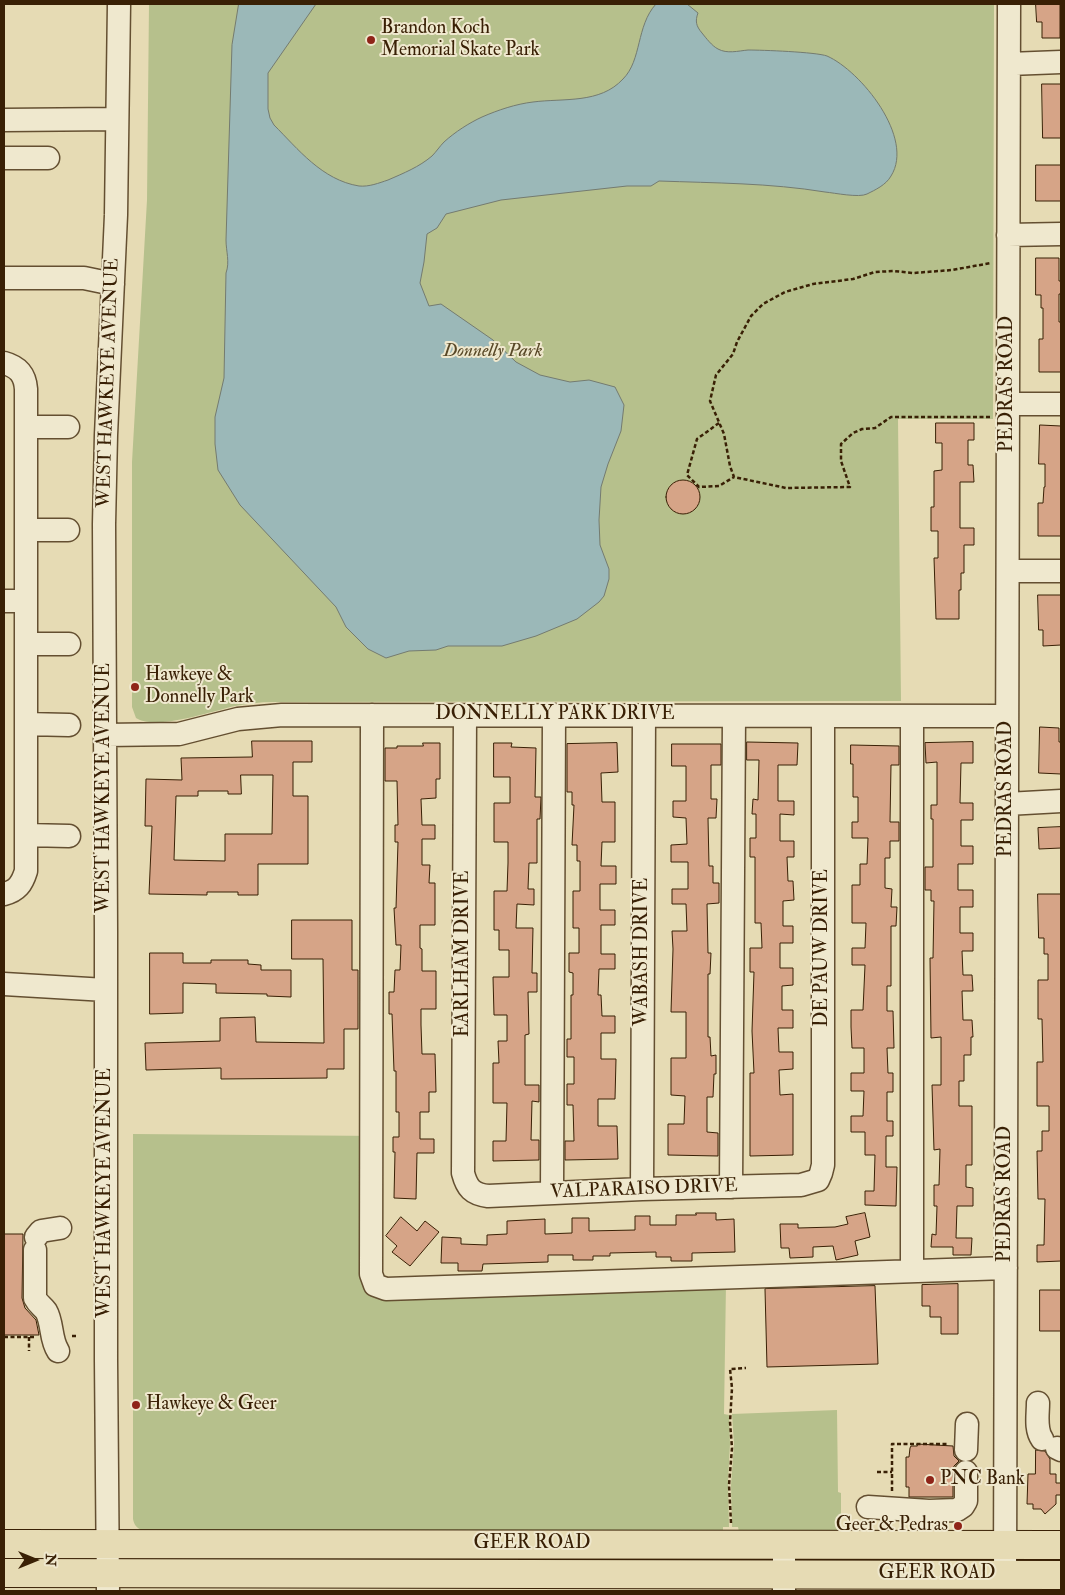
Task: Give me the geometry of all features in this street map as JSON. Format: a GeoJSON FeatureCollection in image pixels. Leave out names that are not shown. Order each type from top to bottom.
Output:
{"type":"FeatureCollection","features":[{"type":"Feature","properties":{"kind":"main road","name":"GEER ROAD"},"geometry":{"type":"LineString","coordinates":[[4,1544],[1061,1545]]}},
{"type":"Feature","properties":{"kind":"main road","name":"GEER ROAD"},"geometry":{"type":"LineString","coordinates":[[4,1573],[108,1582],[784,1583],[1005,1574],[1061,1575]]}},
{"type":"Feature","properties":{"kind":"street","name":"WEST HAWKEYE AVENUE"},"geometry":{"type":"LineString","coordinates":[[108,1582],[104,524],[113,284],[119,4]]}},
{"type":"Feature","properties":{"kind":"street","name":"PEDRAS ROAD"},"geometry":{"type":"LineString","coordinates":[[1005,1574],[1008,571],[999,410],[1008,235],[1009,4]]}},
{"type":"Feature","properties":{"kind":"street"},"geometry":{"type":"LineString","coordinates":[[1008,64],[1061,62]]}},
{"type":"Feature","properties":{"kind":"street"},"geometry":{"type":"LineString","coordinates":[[4,120],[117,119]]}},
{"type":"Feature","properties":{"kind":"street"},"geometry":{"type":"LineString","coordinates":[[4,158],[48,158]]}},
{"type":"Feature","properties":{"kind":"street"},"geometry":{"type":"LineString","coordinates":[[1008,235],[1061,234]]}},
{"type":"Feature","properties":{"kind":"street"},"geometry":{"type":"LineString","coordinates":[[4,278],[84,278],[113,284]]}},
{"type":"Feature","properties":{"kind":"street"},"geometry":{"type":"LineString","coordinates":[[4,363],[19,370],[25,378],[26,427],[26,871],[24,880],[18,887],[11,893],[4,894]]}},
{"type":"Feature","properties":{"kind":"street"},"geometry":{"type":"LineString","coordinates":[[999,410],[1061,404]]}},
{"type":"Feature","properties":{"kind":"street"},"geometry":{"type":"LineString","coordinates":[[26,427],[68,427]]}},
{"type":"Feature","properties":{"kind":"street"},"geometry":{"type":"LineString","coordinates":[[26,530],[68,530]]}},
{"type":"Feature","properties":{"kind":"street"},"geometry":{"type":"LineString","coordinates":[[1008,571],[1061,571]]}},
{"type":"Feature","properties":{"kind":"street"},"geometry":{"type":"LineString","coordinates":[[4,601],[26,601]]}},
{"type":"Feature","properties":{"kind":"street"},"geometry":{"type":"LineString","coordinates":[[26,644],[68,644]]}},
{"type":"Feature","properties":{"kind":"street"},"geometry":{"type":"LineString","coordinates":[[372,715],[371,1274],[375,1285],[386,1289],[1006,1268]]}},
{"type":"Feature","properties":{"kind":"street"},"geometry":{"type":"LineString","coordinates":[[552,1192],[554,715]]}},
{"type":"Feature","properties":{"kind":"street","name":"WABASH DRIVE"},"geometry":{"type":"LineString","coordinates":[[642,1189],[644,715]]}},
{"type":"Feature","properties":{"kind":"street","name":"DONNELLY PARK DRIVE"},"geometry":{"type":"LineString","coordinates":[[105,735],[179,734],[238,720],[269,716],[1007,716]]}},
{"type":"Feature","properties":{"kind":"street","name":"EARLHAM DRIVE"},"geometry":{"type":"LineString","coordinates":[[465,716],[462,1173],[465,1183],[471,1191]]}},
{"type":"Feature","properties":{"kind":"street"},"geometry":{"type":"LineString","coordinates":[[731,1187],[734,716]]}},
{"type":"Feature","properties":{"kind":"street","name":"DE PAUW DRIVE"},"geometry":{"type":"LineString","coordinates":[[818,1180],[823,1165],[823,716]]}},
{"type":"Feature","properties":{"kind":"street"},"geometry":{"type":"LineString","coordinates":[[912,716],[912,1271]]}},
{"type":"Feature","properties":{"kind":"street"},"geometry":{"type":"LineString","coordinates":[[26,724],[68,724]]}},
{"type":"Feature","properties":{"kind":"street"},"geometry":{"type":"LineString","coordinates":[[1007,804],[1061,801]]}},
{"type":"Feature","properties":{"kind":"street"},"geometry":{"type":"LineString","coordinates":[[26,836],[69,836]]}},
{"type":"Feature","properties":{"kind":"street"},"geometry":{"type":"LineString","coordinates":[[4,984],[106,990]]}},
{"type":"Feature","properties":{"kind":"street","name":"VALPARAISO DRIVE"},"geometry":{"type":"LineString","coordinates":[[471,1191],[479,1195],[488,1196],[552,1192],[801,1185],[818,1180]]}},
{"type":"Feature","properties":{"kind":"street"},"geometry":{"type":"LineString","coordinates":[[58,1351],[54,1346],[46,1312],[37,1303],[35,1298],[35,1244],[42,1231],[60,1228]]}},
{"type":"Feature","properties":{"kind":"street"},"geometry":{"type":"LineString","coordinates":[[1038,1402],[1038,1432],[1054,1446]]}},
{"type":"Feature","properties":{"kind":"street"},"geometry":{"type":"LineString","coordinates":[[868,1507],[950,1512],[960,1508],[966,1501],[963,1472]]}},
{"type":"Feature","properties":{"kind":"street"},"geometry":{"type":"LineString","coordinates":[[784,1544],[784,1583]]}},
{"type":"Feature","properties":{"kind":"path"},"geometry":{"type":"LineString","coordinates":[[734,477],[724,434],[710,401],[716,375],[733,354],[737,342],[751,316],[763,304],[785,292],[813,284],[853,279],[875,272],[913,273],[991,264]]}},
{"type":"Feature","properties":{"kind":"path"},"geometry":{"type":"LineString","coordinates":[[719,423],[697,439],[687,475],[699,487],[719,486],[734,477],[786,488],[850,487],[842,466],[840,453],[841,444],[853,433],[862,429],[875,428],[891,417],[999,410]]}},
{"type":"Feature","properties":{"kind":"path"},"geometry":{"type":"LineString","coordinates":[[4,1337],[36,1337]]}},
{"type":"Feature","properties":{"kind":"path"},"geometry":{"type":"LineString","coordinates":[[29,1337],[29,1351]]}},
{"type":"Feature","properties":{"kind":"path"},"geometry":{"type":"LineString","coordinates":[[730,1530],[729,1485],[732,1444],[730,1369],[746,1368]]}},
{"type":"Feature","properties":{"kind":"path"},"geometry":{"type":"LineString","coordinates":[[892,1497],[892,1444],[962,1438]]}},
{"type":"Feature","properties":{"kind":"path"},"geometry":{"type":"LineString","coordinates":[[877,1472],[892,1472]]}},
{"type":"Feature","properties":{"kind":"green space","name":"Donnelly Park"},"geometry":{"type":"Polygon","coordinates":[[[149,4],[994,4],[993,419],[898,419],[901,701],[268,702],[235,706],[170,721],[145,721],[136,718],[132,707],[132,462],[147,200],[149,4]]]}},
{"type":"Feature","properties":{"kind":"green space"},"geometry":{"type":"Polygon","coordinates":[[[133,1134],[381,1136],[381,1273],[388,1280],[726,1284],[724,1414],[729,1415],[729,1527],[723,1527],[723,1532],[143,1531],[139,1529],[133,1519],[133,1134]]]}},
{"type":"Feature","properties":{"kind":"green space"},"geometry":{"type":"Polygon","coordinates":[[[837,1410],[838,1492],[841,1493],[841,1532],[739,1532],[738,1527],[732,1527],[731,1485],[734,1444],[732,1414],[837,1410]]]}},
{"type":"Feature","properties":{"kind":"water"},"geometry":{"type":"Polygon","coordinates":[[[239,4],[316,4],[268,73],[268,109],[270,118],[292,144],[322,170],[346,183],[359,186],[388,180],[417,167],[432,156],[457,131],[477,119],[494,112],[527,103],[593,96],[604,93],[614,87],[629,71],[645,22],[656,4],[687,4],[698,13],[697,26],[711,44],[721,51],[776,51],[812,53],[827,56],[855,76],[881,107],[896,143],[897,161],[891,176],[886,182],[867,194],[858,196],[763,185],[659,181],[651,186],[627,186],[501,200],[446,214],[437,228],[427,234],[420,283],[429,306],[441,304],[493,340],[516,362],[540,375],[570,382],[589,380],[615,387],[624,405],[621,431],[601,487],[600,545],[609,569],[609,579],[604,596],[577,619],[536,636],[502,646],[448,646],[436,650],[409,651],[386,658],[368,649],[346,627],[336,607],[240,505],[218,470],[215,444],[215,417],[224,378],[232,45],[239,4]]]}},
{"type":"Feature","properties":{"kind":"building"},"geometry":{"type":"Polygon","coordinates":[[[1036,4],[1060,4],[1060,38],[1042,38],[1042,22],[1037,22],[1036,4]]]}},
{"type":"Feature","properties":{"kind":"building"},"geometry":{"type":"Polygon","coordinates":[[[1042,84],[1061,84],[1061,138],[1043,138],[1042,84]]]}},
{"type":"Feature","properties":{"kind":"building"},"geometry":{"type":"Polygon","coordinates":[[[1036,165],[1061,165],[1061,201],[1036,201],[1036,165]]]}},
{"type":"Feature","properties":{"kind":"building"},"geometry":{"type":"Polygon","coordinates":[[[1036,258],[1059,258],[1059,281],[1061,281],[1059,322],[1061,322],[1061,372],[1039,372],[1039,339],[1043,339],[1043,308],[1041,308],[1041,295],[1036,295],[1036,258]]]}},
{"type":"Feature","properties":{"kind":"building"},"geometry":{"type":"Polygon","coordinates":[[[936,423],[974,423],[974,440],[968,440],[968,465],[973,465],[974,482],[960,482],[960,528],[974,528],[974,545],[964,545],[964,573],[961,573],[961,590],[959,590],[959,619],[936,619],[934,558],[938,558],[938,531],[931,531],[931,507],[934,507],[934,471],[942,470],[942,443],[936,443],[936,423]]]}},
{"type":"Feature","properties":{"kind":"building"},"geometry":{"type":"Polygon","coordinates":[[[1040,425],[1061,426],[1061,536],[1038,536],[1038,503],[1043,503],[1045,487],[1045,464],[1039,464],[1040,425]]]}},
{"type":"Feature","properties":{"kind":"building"},"geometry":{"type":"Polygon","coordinates":[[[683,480],[695,485],[700,497],[695,509],[683,514],[671,509],[666,497],[671,485],[683,480]]]}},
{"type":"Feature","properties":{"kind":"building"},"geometry":{"type":"Polygon","coordinates":[[[1038,595],[1061,595],[1061,645],[1043,646],[1043,630],[1039,630],[1038,595]]]}},
{"type":"Feature","properties":{"kind":"building"},"geometry":{"type":"Polygon","coordinates":[[[1040,727],[1059,728],[1061,774],[1039,773],[1040,727]]]}},
{"type":"Feature","properties":{"kind":"building"},"geometry":{"type":"Polygon","coordinates":[[[252,741],[312,741],[312,762],[293,762],[293,796],[308,796],[308,864],[258,864],[258,895],[238,895],[238,892],[207,892],[207,895],[149,894],[152,826],[145,826],[146,779],[182,780],[181,758],[252,757],[252,741]],[[241,775],[241,794],[228,794],[228,791],[198,791],[198,796],[176,796],[174,860],[225,861],[225,834],[272,834],[273,775],[241,775]]]}},
{"type":"Feature","properties":{"kind":"building"},"geometry":{"type":"Polygon","coordinates":[[[747,742],[798,743],[797,765],[778,765],[778,801],[794,801],[794,815],[780,814],[780,841],[794,841],[794,857],[787,857],[788,881],[793,881],[794,900],[783,901],[783,926],[793,926],[793,943],[780,943],[780,968],[793,968],[793,985],[782,986],[782,1010],[793,1010],[793,1028],[778,1028],[779,1052],[793,1052],[793,1069],[779,1070],[780,1095],[793,1094],[793,1155],[750,1156],[750,1073],[754,1073],[752,1031],[754,972],[750,972],[750,948],[762,948],[761,923],[755,923],[755,857],[750,857],[750,838],[756,838],[756,814],[752,814],[753,799],[758,800],[759,760],[747,760],[747,742]]]}},
{"type":"Feature","properties":{"kind":"building"},"geometry":{"type":"Polygon","coordinates":[[[973,742],[973,763],[961,763],[960,803],[973,803],[973,820],[961,820],[961,846],[973,846],[973,864],[958,864],[958,890],[973,890],[973,907],[960,907],[960,933],[973,933],[973,951],[962,951],[963,975],[972,975],[973,991],[962,991],[963,1020],[972,1020],[973,1037],[971,1037],[971,1055],[964,1055],[964,1081],[959,1081],[959,1106],[972,1106],[972,1165],[966,1165],[966,1187],[973,1188],[973,1206],[957,1206],[956,1238],[972,1238],[971,1255],[953,1255],[953,1247],[931,1247],[932,1234],[936,1235],[937,1206],[934,1206],[934,1185],[939,1185],[940,1149],[934,1150],[932,1085],[941,1085],[941,1037],[931,1038],[930,958],[933,958],[934,901],[931,901],[931,890],[925,890],[925,867],[933,867],[933,819],[931,819],[931,805],[937,805],[937,762],[926,763],[925,743],[973,742]]]}},
{"type":"Feature","properties":{"kind":"building"},"geometry":{"type":"Polygon","coordinates":[[[423,743],[440,743],[440,779],[436,779],[436,798],[421,799],[422,825],[435,825],[435,839],[422,839],[422,865],[430,865],[429,883],[435,883],[435,925],[420,925],[420,948],[422,949],[422,971],[436,971],[436,1009],[421,1009],[421,1025],[422,1054],[435,1054],[436,1092],[429,1092],[429,1112],[420,1112],[420,1139],[434,1139],[434,1153],[417,1153],[416,1199],[394,1198],[395,1152],[393,1152],[393,1137],[399,1137],[399,1112],[396,1112],[396,1071],[394,1071],[392,1014],[389,1014],[389,992],[394,992],[395,970],[400,970],[401,945],[396,945],[394,908],[396,908],[398,842],[395,842],[395,825],[398,825],[397,781],[385,781],[385,748],[423,746],[423,743]]]}},
{"type":"Feature","properties":{"kind":"building"},"geometry":{"type":"Polygon","coordinates":[[[494,743],[512,743],[511,747],[536,748],[535,797],[541,797],[540,819],[537,819],[537,863],[529,863],[528,889],[534,889],[534,905],[517,904],[516,928],[533,928],[532,973],[537,973],[537,992],[528,992],[529,1034],[525,1035],[525,1085],[539,1085],[539,1102],[532,1101],[531,1140],[539,1140],[539,1160],[493,1161],[493,1141],[506,1141],[507,1103],[493,1103],[493,1063],[499,1063],[498,1041],[507,1041],[507,1015],[494,1015],[493,977],[509,977],[509,950],[499,950],[499,930],[494,930],[494,891],[507,891],[508,842],[494,842],[494,803],[510,803],[510,777],[494,777],[494,743]]]}},
{"type":"Feature","properties":{"kind":"building"},"geometry":{"type":"Polygon","coordinates":[[[617,743],[618,772],[601,773],[602,802],[615,802],[615,842],[602,842],[601,866],[616,866],[616,884],[600,884],[600,910],[615,910],[615,925],[601,925],[601,954],[615,954],[615,969],[599,969],[598,995],[601,995],[602,1016],[615,1016],[615,1033],[601,1033],[601,1059],[616,1059],[615,1099],[598,1099],[598,1126],[617,1126],[618,1159],[565,1160],[565,1141],[574,1141],[573,1105],[567,1105],[567,1084],[574,1084],[574,1057],[567,1057],[567,1039],[571,1039],[571,995],[573,995],[573,973],[569,972],[569,953],[579,953],[579,928],[573,928],[573,891],[580,891],[580,861],[577,861],[577,845],[572,845],[574,805],[572,805],[572,792],[567,792],[567,744],[617,743]]]}},
{"type":"Feature","properties":{"kind":"building"},"geometry":{"type":"Polygon","coordinates":[[[672,744],[721,744],[721,765],[711,765],[711,799],[717,799],[716,818],[708,818],[709,866],[713,866],[713,883],[719,883],[719,903],[707,904],[708,953],[711,953],[710,974],[708,974],[708,1037],[710,1037],[711,1056],[716,1055],[716,1074],[714,1074],[713,1097],[707,1097],[707,1132],[718,1133],[718,1156],[668,1155],[668,1124],[684,1124],[685,1096],[671,1095],[671,1058],[686,1058],[686,1012],[671,1012],[672,931],[687,931],[686,904],[672,904],[672,889],[688,889],[688,862],[671,862],[671,845],[687,844],[686,818],[673,817],[673,801],[686,801],[686,766],[672,766],[672,744]]]}},
{"type":"Feature","properties":{"kind":"building"},"geometry":{"type":"Polygon","coordinates":[[[851,745],[899,746],[899,765],[891,765],[890,822],[899,822],[899,841],[890,841],[890,858],[885,858],[885,888],[892,889],[891,907],[897,907],[896,926],[891,926],[891,986],[887,986],[887,1011],[893,1011],[894,1048],[887,1048],[888,1073],[893,1073],[893,1092],[887,1092],[887,1121],[893,1121],[893,1136],[886,1136],[886,1167],[897,1167],[896,1206],[865,1205],[865,1191],[874,1191],[875,1155],[865,1155],[865,1132],[851,1132],[851,1116],[863,1116],[864,1091],[851,1091],[851,1073],[864,1073],[864,1048],[852,1048],[851,1010],[863,1010],[865,965],[852,965],[852,948],[865,948],[866,923],[852,923],[852,885],[860,885],[860,864],[867,864],[868,838],[852,838],[852,822],[858,822],[858,797],[853,797],[851,745]]]}},
{"type":"Feature","properties":{"kind":"building"},"geometry":{"type":"Polygon","coordinates":[[[1061,827],[1061,848],[1039,849],[1038,828],[1061,827]]]}},
{"type":"Feature","properties":{"kind":"building"},"geometry":{"type":"Polygon","coordinates":[[[1038,894],[1061,894],[1061,1261],[1037,1262],[1037,1245],[1044,1245],[1045,1199],[1038,1199],[1037,1151],[1042,1151],[1042,1131],[1049,1131],[1049,1106],[1037,1106],[1037,1062],[1043,1062],[1042,1019],[1038,1019],[1038,980],[1048,980],[1048,954],[1044,954],[1044,938],[1039,938],[1038,894]]]}},
{"type":"Feature","properties":{"kind":"building"},"geometry":{"type":"Polygon","coordinates":[[[292,920],[352,920],[352,970],[358,970],[358,1029],[344,1029],[344,1069],[327,1069],[327,1078],[221,1079],[221,1068],[146,1070],[145,1043],[220,1041],[220,1018],[255,1017],[256,1042],[324,1043],[323,959],[292,959],[292,920]]]}},
{"type":"Feature","properties":{"kind":"building"},"geometry":{"type":"Polygon","coordinates":[[[150,953],[183,953],[183,963],[211,963],[211,960],[248,960],[248,964],[261,965],[261,970],[291,970],[291,997],[267,996],[267,994],[216,993],[216,984],[183,983],[183,1013],[150,1014],[150,953]]]}},
{"type":"Feature","properties":{"kind":"building"},"geometry":{"type":"Polygon","coordinates":[[[696,1213],[716,1213],[716,1220],[734,1219],[735,1252],[692,1253],[692,1261],[671,1261],[671,1257],[656,1257],[656,1252],[610,1253],[610,1256],[593,1256],[593,1260],[573,1260],[573,1255],[548,1255],[548,1262],[483,1264],[482,1271],[458,1271],[458,1263],[441,1263],[442,1237],[461,1238],[461,1244],[487,1245],[487,1235],[507,1234],[507,1221],[545,1219],[545,1234],[572,1233],[572,1218],[589,1218],[589,1231],[635,1230],[635,1216],[650,1216],[650,1225],[676,1225],[676,1215],[696,1215],[696,1213]]]}},
{"type":"Feature","properties":{"kind":"building"},"geometry":{"type":"Polygon","coordinates":[[[865,1213],[870,1237],[855,1241],[858,1255],[836,1260],[833,1246],[813,1247],[813,1257],[790,1258],[789,1248],[781,1248],[780,1224],[798,1224],[798,1228],[835,1227],[848,1224],[846,1217],[865,1213]]]}},
{"type":"Feature","properties":{"kind":"building"},"geometry":{"type":"Polygon","coordinates":[[[401,1217],[417,1231],[425,1221],[439,1232],[410,1266],[392,1252],[397,1246],[386,1236],[401,1217]]]}},
{"type":"Feature","properties":{"kind":"building"},"geometry":{"type":"Polygon","coordinates":[[[4,1234],[23,1234],[22,1298],[25,1308],[36,1320],[39,1335],[4,1335],[4,1234]]]}},
{"type":"Feature","properties":{"kind":"building"},"geometry":{"type":"Polygon","coordinates":[[[958,1284],[958,1334],[941,1334],[941,1317],[930,1317],[930,1306],[922,1306],[922,1285],[958,1284]]]}},
{"type":"Feature","properties":{"kind":"building"},"geometry":{"type":"Polygon","coordinates":[[[875,1286],[878,1364],[767,1367],[765,1289],[875,1286]]]}},
{"type":"Feature","properties":{"kind":"building"},"geometry":{"type":"Polygon","coordinates":[[[1040,1290],[1061,1290],[1061,1331],[1040,1331],[1040,1290]]]}},
{"type":"Feature","properties":{"kind":"building","name":"PNC Bank"},"geometry":{"type":"Polygon","coordinates":[[[917,1444],[953,1446],[954,1456],[959,1461],[954,1466],[953,1472],[953,1497],[909,1497],[909,1487],[906,1487],[906,1457],[909,1457],[911,1446],[917,1446],[917,1444]]]}},
{"type":"Feature","properties":{"kind":"building"},"geometry":{"type":"Polygon","coordinates":[[[1036,1450],[1045,1451],[1050,1459],[1050,1474],[1056,1474],[1056,1483],[1061,1483],[1061,1495],[1056,1495],[1056,1504],[1045,1514],[1041,1509],[1033,1509],[1033,1504],[1027,1504],[1028,1474],[1035,1474],[1036,1450]]]}},
{"type":"Feature","properties":{"kind":"place","name":"Brandon Koch Memorial Skate Park"},"geometry":{"type":"Point","coordinates":[371,40]}},
{"type":"Feature","properties":{"kind":"place","name":"Hawkeye & Donnelly Park"},"geometry":{"type":"Point","coordinates":[135,687]}},
{"type":"Feature","properties":{"kind":"place","name":"Hawkeye & Geer"},"geometry":{"type":"Point","coordinates":[136,1405]}},
{"type":"Feature","properties":{"kind":"place","name":"PNC Bank"},"geometry":{"type":"Point","coordinates":[930,1480]}},
{"type":"Feature","properties":{"kind":"place","name":"Geer & Pedras"},"geometry":{"type":"Point","coordinates":[958,1526]}}]}
